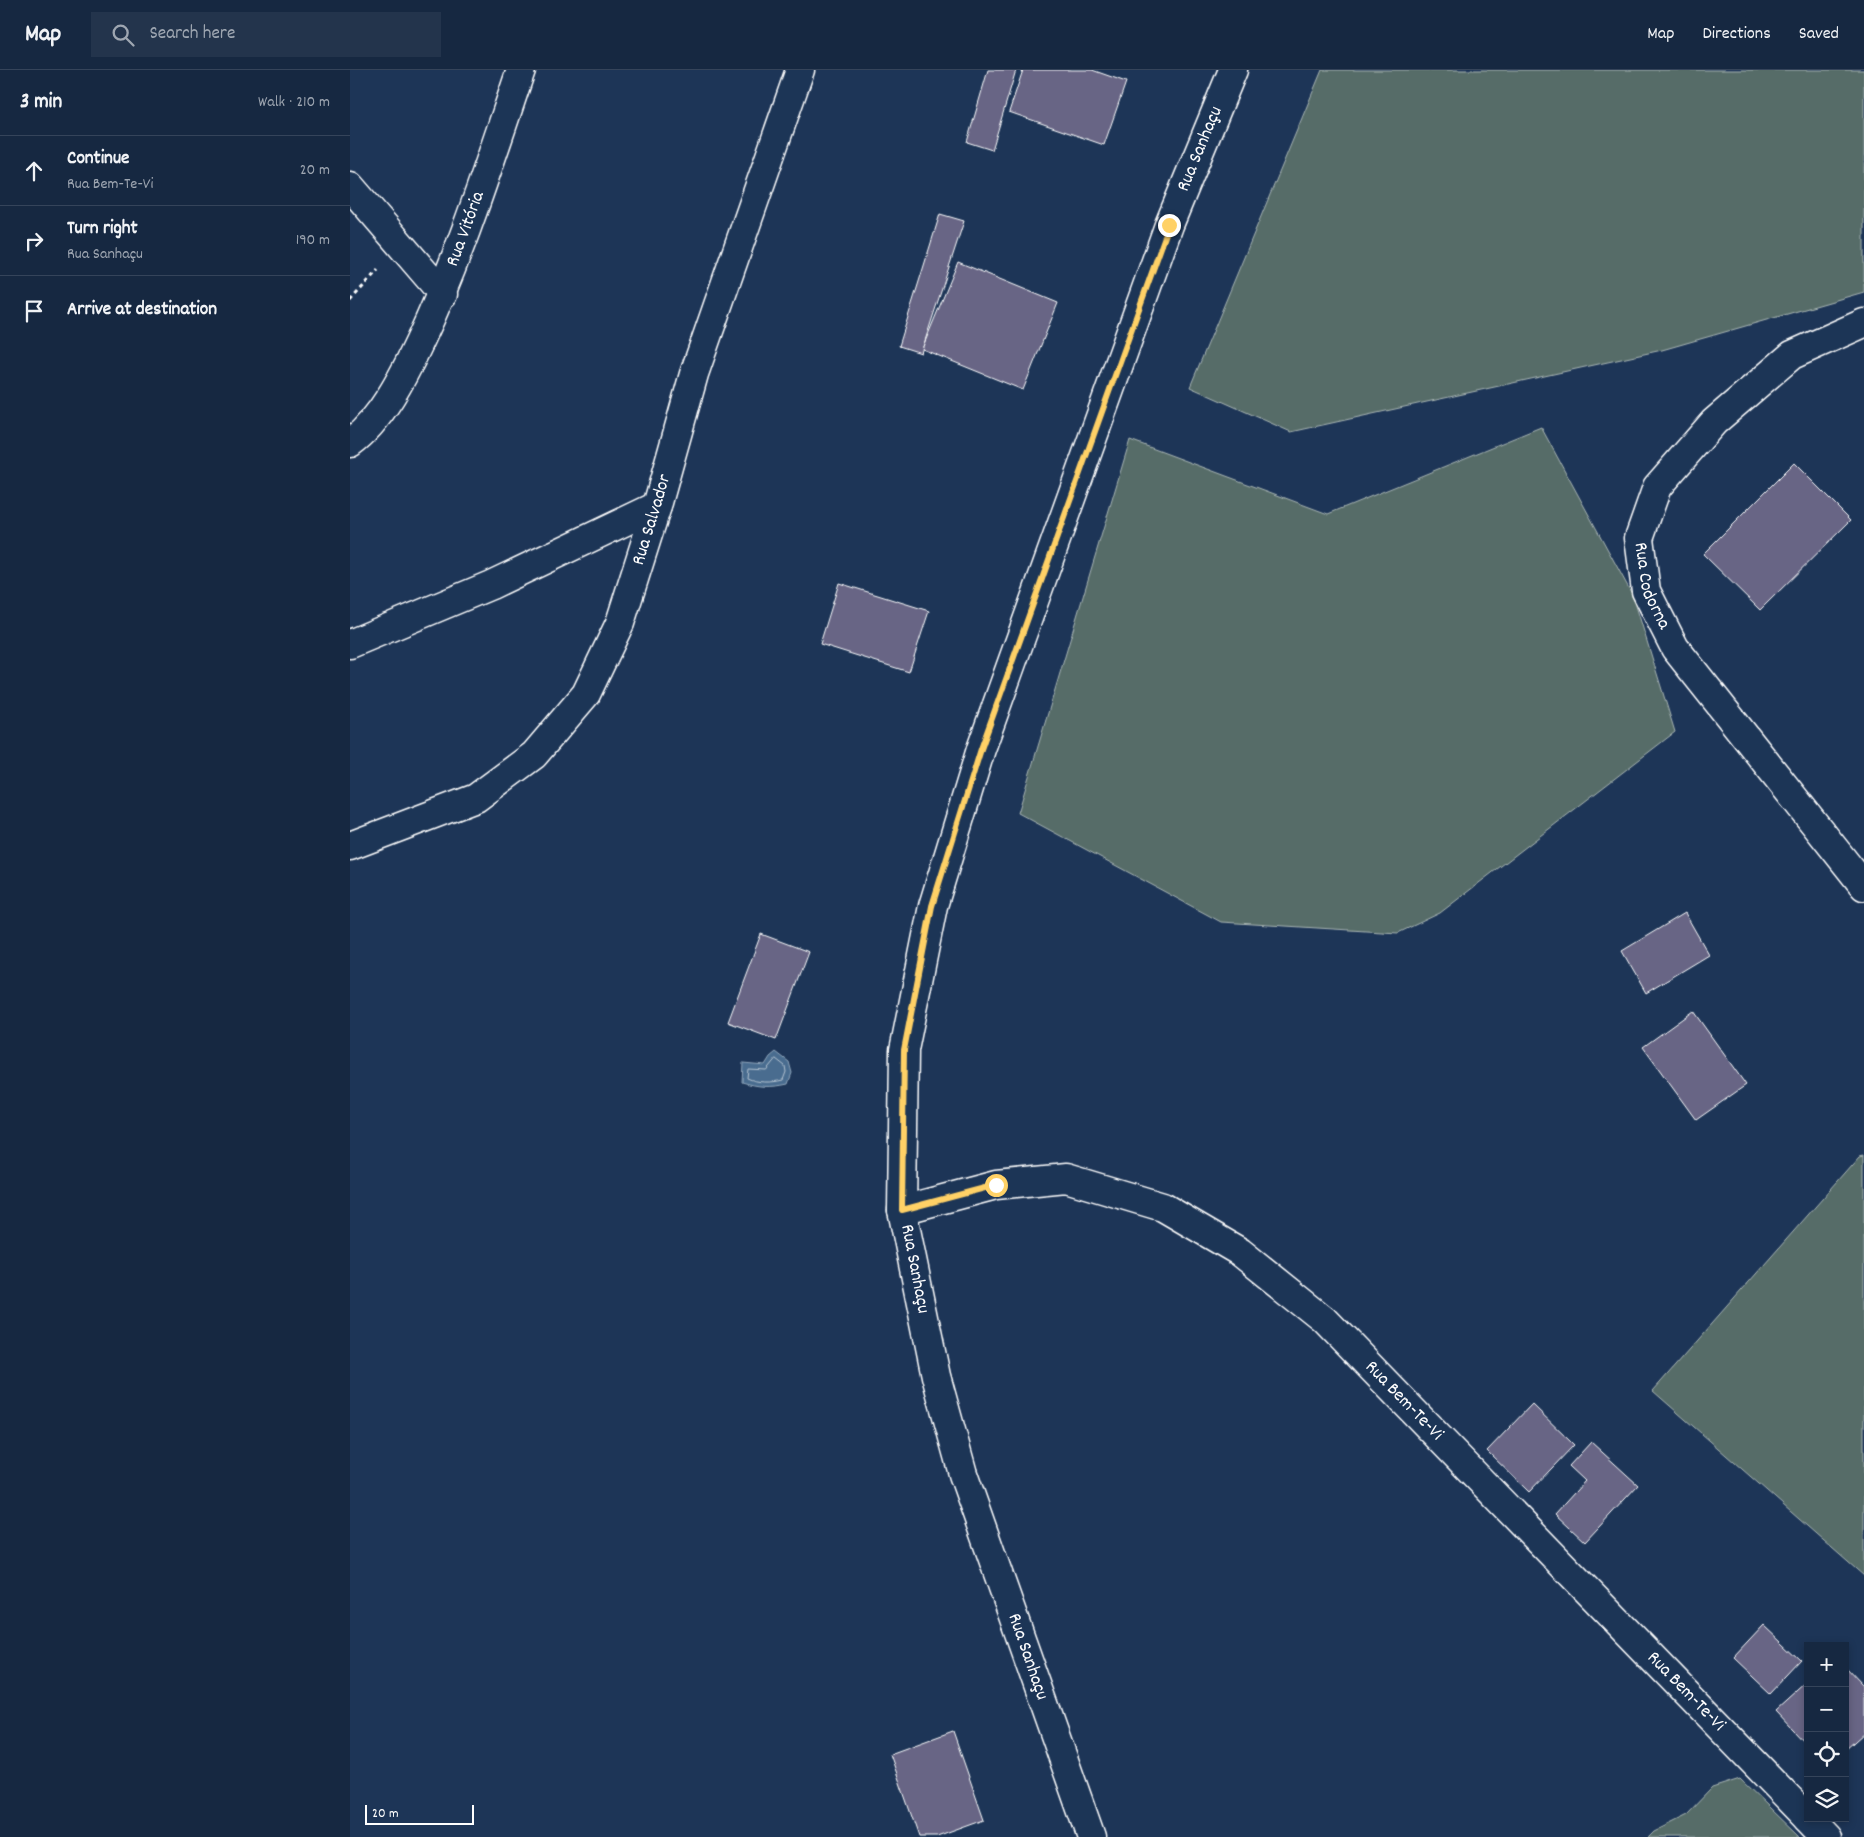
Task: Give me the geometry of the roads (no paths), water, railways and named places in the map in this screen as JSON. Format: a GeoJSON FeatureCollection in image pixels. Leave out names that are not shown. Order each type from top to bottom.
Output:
{"type":"FeatureCollection","features":[{"type":"Feature","properties":{"kind":"street","name":"Rua Vitória"},"geometry":{"type":"LineString","coordinates":[[350,443],[362,435],[400,384],[442,294],[483,181],[520,70]]}},
{"type":"Feature","properties":{"kind":"street","name":"Rua Salvador"},"geometry":{"type":"LineString","coordinates":[[350,846],[476,798],[534,755],[586,694],[620,622],[657,506],[694,374],[800,70]]}},
{"type":"Feature","properties":{"kind":"street","name":"Rua Sanhaçu"},"geometry":{"type":"LineString","coordinates":[[1091,1837],[963,1474],[936,1376],[902,1210],[904,1050],[932,906],[981,749],[1169,225],[1233,70]]}},
{"type":"Feature","properties":{"kind":"street"},"geometry":{"type":"LineString","coordinates":[[350,186],[442,294]]}},
{"type":"Feature","properties":{"kind":"street","name":"Rua Codorna"},"geometry":{"type":"LineString","coordinates":[[1864,324],[1792,355],[1714,422],[1657,487],[1638,538],[1646,591],[1675,648],[1864,886]]}},
{"type":"Feature","properties":{"kind":"street"},"geometry":{"type":"LineString","coordinates":[[350,644],[491,585],[657,506]]}},
{"type":"Feature","properties":{"kind":"street","name":"Rua Bem-Te-Vi"},"geometry":{"type":"LineString","coordinates":[[902,1210],[996,1185],[1066,1178],[1163,1207],[1240,1252],[1325,1320],[1804,1814]]}},
{"type":"Feature","properties":{"kind":"street","name":"Rua Bem-Te-Vi"},"geometry":{"type":"LineString","coordinates":[[1812,1822],[1826,1837]]}},
{"type":"Feature","properties":{"kind":"water"},"geometry":{"type":"Polygon","coordinates":[[[776,1052],[789,1062],[792,1073],[788,1084],[765,1086],[742,1082],[743,1063],[765,1065],[776,1052]]]}}]}
